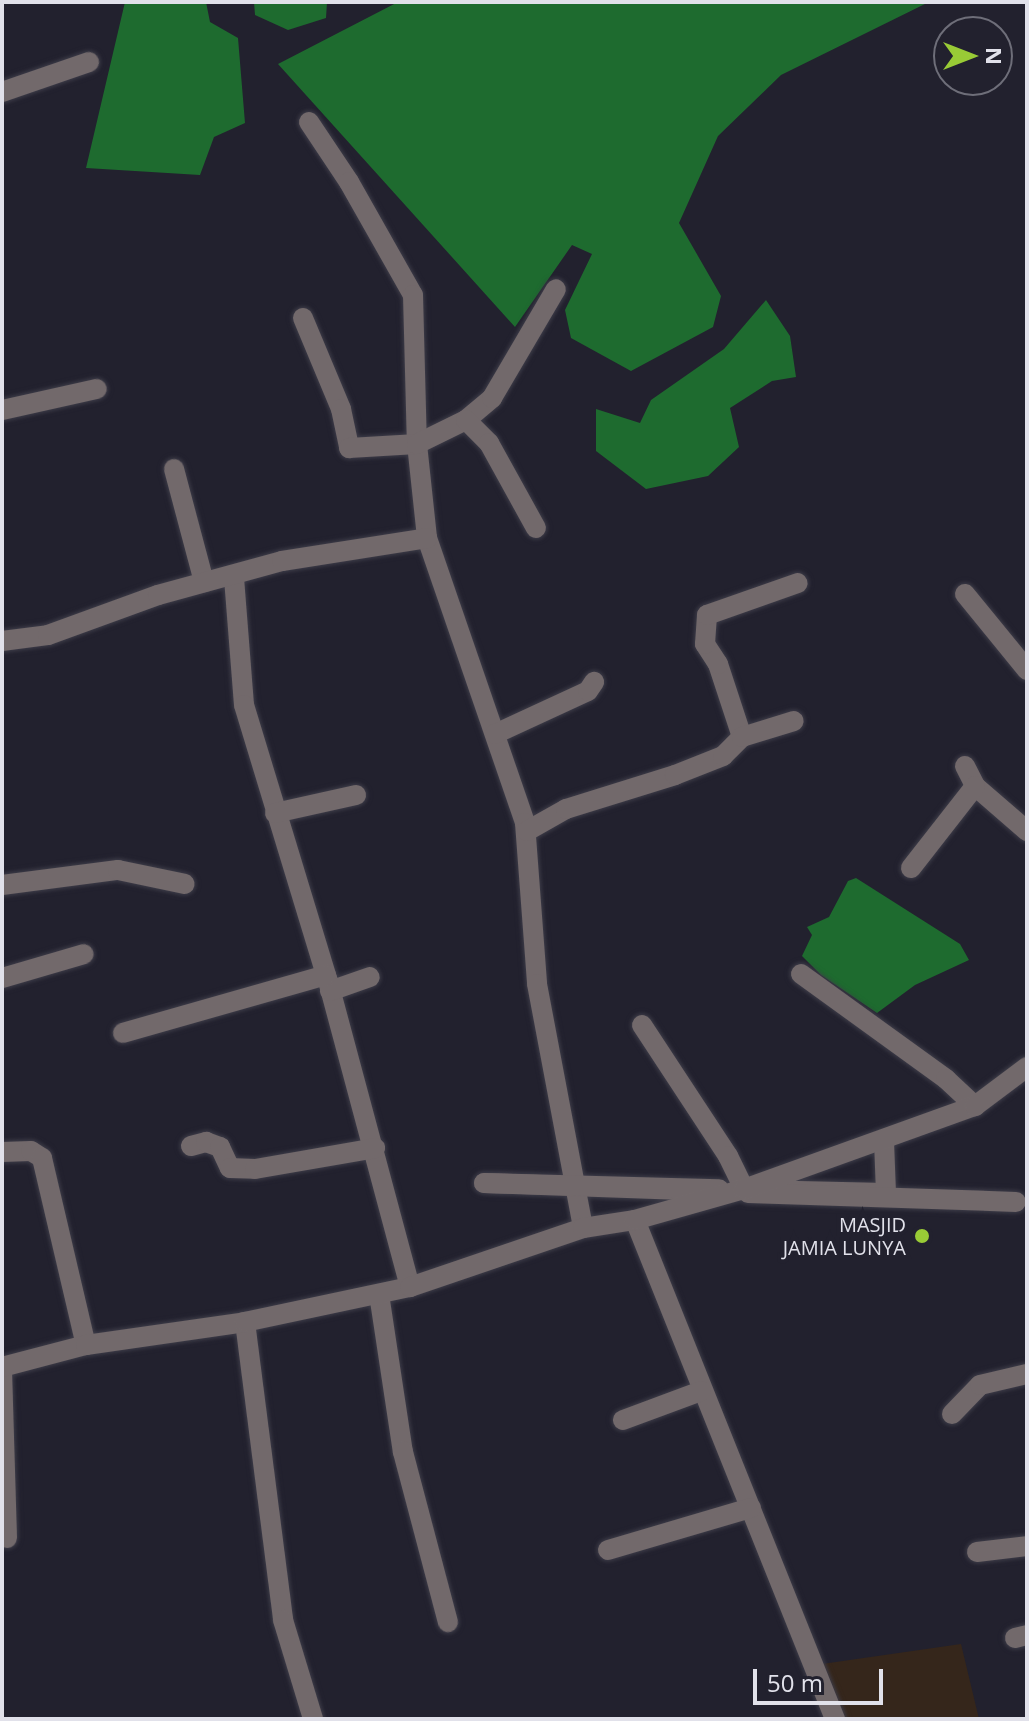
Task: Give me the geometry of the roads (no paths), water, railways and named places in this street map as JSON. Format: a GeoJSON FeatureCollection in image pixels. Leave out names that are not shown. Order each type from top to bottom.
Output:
{"type":"FeatureCollection","features":[{"type":"Feature","properties":{"kind":"street"},"geometry":{"type":"LineString","coordinates":[[2,92],[89,62]]}},
{"type":"Feature","properties":{"kind":"street"},"geometry":{"type":"LineString","coordinates":[[309,122],[413,295],[417,444],[427,538],[527,831],[537,984],[583,1228]]}},
{"type":"Feature","properties":{"kind":"street"},"geometry":{"type":"LineString","coordinates":[[303,318],[341,409],[349,448],[417,444],[466,420],[492,398],[556,289]]}},
{"type":"Feature","properties":{"kind":"street"},"geometry":{"type":"LineString","coordinates":[[2,410],[97,389]]}},
{"type":"Feature","properties":{"kind":"street"},"geometry":{"type":"LineString","coordinates":[[466,420],[489,443],[536,528]]}},
{"type":"Feature","properties":{"kind":"street"},"geometry":{"type":"LineString","coordinates":[[174,469],[204,582]]}},
{"type":"Feature","properties":{"kind":"street"},"geometry":{"type":"LineString","coordinates":[[2,641],[48,635],[204,582],[234,578],[282,561],[427,538]]}},
{"type":"Feature","properties":{"kind":"street"},"geometry":{"type":"LineString","coordinates":[[234,578],[244,705],[328,983],[375,1148],[410,1287]]}},
{"type":"Feature","properties":{"kind":"street"},"geometry":{"type":"LineString","coordinates":[[742,737],[718,664],[705,644],[707,615],[798,583]]}},
{"type":"Feature","properties":{"kind":"street"},"geometry":{"type":"LineString","coordinates":[[965,594],[1027,670]]}},
{"type":"Feature","properties":{"kind":"street"},"geometry":{"type":"LineString","coordinates":[[495,734],[588,691],[594,682]]}},
{"type":"Feature","properties":{"kind":"street"},"geometry":{"type":"LineString","coordinates":[[527,831],[566,809],[723,756],[742,737],[794,721]]}},
{"type":"Feature","properties":{"kind":"street"},"geometry":{"type":"LineString","coordinates":[[965,766],[975,786],[1027,831]]}},
{"type":"Feature","properties":{"kind":"street"},"geometry":{"type":"LineString","coordinates":[[911,868],[975,786]]}},
{"type":"Feature","properties":{"kind":"street"},"geometry":{"type":"LineString","coordinates":[[275,813],[356,795]]}},
{"type":"Feature","properties":{"kind":"street"},"geometry":{"type":"LineString","coordinates":[[2,885],[118,870],[185,884]]}},
{"type":"Feature","properties":{"kind":"street"},"geometry":{"type":"LineString","coordinates":[[2,978],[84,954]]}},
{"type":"Feature","properties":{"kind":"street"},"geometry":{"type":"LineString","coordinates":[[801,974],[946,1079],[975,1106]]}},
{"type":"Feature","properties":{"kind":"street"},"geometry":{"type":"LineString","coordinates":[[123,1033],[328,983],[370,977]]}},
{"type":"Feature","properties":{"kind":"street"},"geometry":{"type":"LineString","coordinates":[[642,1025],[728,1156],[744,1189]]}},
{"type":"Feature","properties":{"kind":"street"},"geometry":{"type":"LineString","coordinates":[[7,1538],[2,1367],[86,1345],[245,1322],[410,1287],[583,1228],[635,1220],[744,1189],[884,1141],[975,1106],[1023,1076]]}},
{"type":"Feature","properties":{"kind":"street"},"geometry":{"type":"LineString","coordinates":[[484,1183],[886,1193],[884,1141]]}},
{"type":"Feature","properties":{"kind":"street"},"geometry":{"type":"LineString","coordinates":[[191,1146],[206,1142],[220,1147],[230,1168],[255,1169],[375,1148]]}},
{"type":"Feature","properties":{"kind":"street"},"geometry":{"type":"LineString","coordinates":[[2,1152],[31,1151],[42,1158],[86,1345]]}},
{"type":"Feature","properties":{"kind":"street"},"geometry":{"type":"LineString","coordinates":[[484,1183],[828,1196],[937,1199],[953,1200],[969,1201],[1016,1202],[968,1201],[956,1198],[945,1194],[484,1183]]}},
{"type":"Feature","properties":{"kind":"street"},"geometry":{"type":"LineString","coordinates":[[635,1220],[835,1719]]}},
{"type":"Feature","properties":{"kind":"street"},"geometry":{"type":"LineString","coordinates":[[379,1294],[410,1486],[448,1622]]}},
{"type":"Feature","properties":{"kind":"street"},"geometry":{"type":"LineString","coordinates":[[245,1322],[283,1620],[313,1719]]}},
{"type":"Feature","properties":{"kind":"street"},"geometry":{"type":"LineString","coordinates":[[952,1414],[980,1385],[1027,1374]]}},
{"type":"Feature","properties":{"kind":"street"},"geometry":{"type":"LineString","coordinates":[[623,1420],[701,1391]]}},
{"type":"Feature","properties":{"kind":"street"},"geometry":{"type":"LineString","coordinates":[[608,1550],[751,1508]]}},
{"type":"Feature","properties":{"kind":"street"},"geometry":{"type":"LineString","coordinates":[[977,1552],[1027,1546]]}},
{"type":"Feature","properties":{"kind":"place","name":"MASJID JAMIA LUNYA"},"geometry":{"type":"Point","coordinates":[922,1236]}}]}
